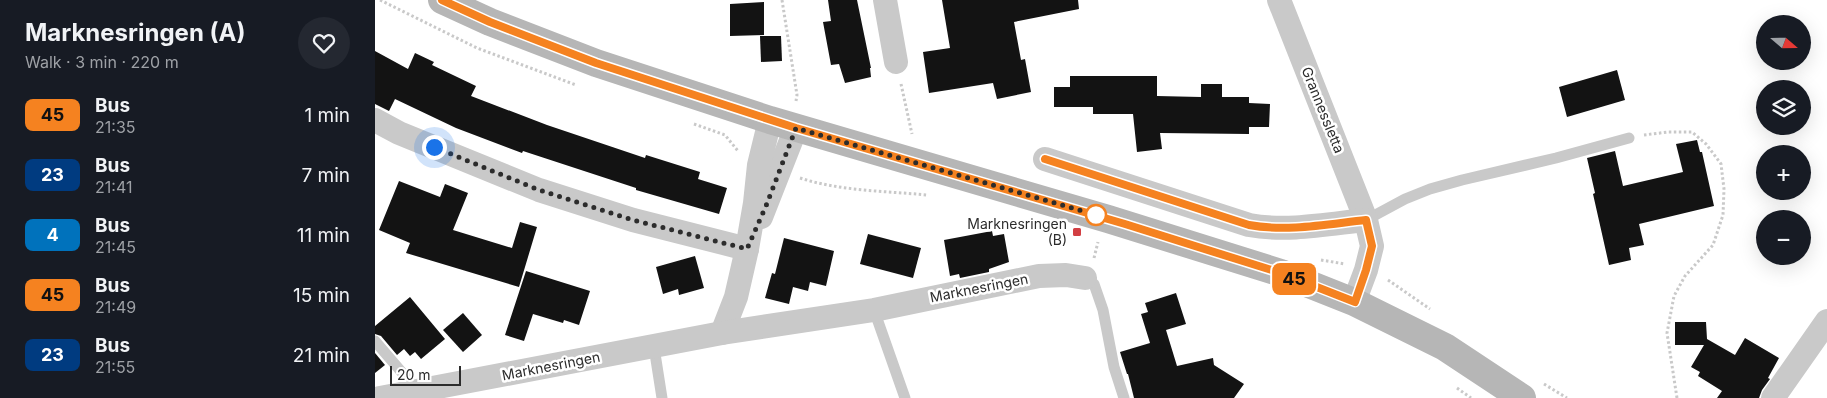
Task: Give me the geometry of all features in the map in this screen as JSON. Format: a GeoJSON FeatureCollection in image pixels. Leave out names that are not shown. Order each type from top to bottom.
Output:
{"type":"FeatureCollection","features":[{"type":"Feature","properties":{"kind":"main road"},"geometry":{"type":"LineString","coordinates":[[442,0],[490,22],[596,63],[770,120],[795,118],[1281,273],[1355,302],[1445,347],[1522,398]]}},
{"type":"Feature","properties":{"kind":"street"},"geometry":{"type":"LineString","coordinates":[[885,0],[896,62]]}},
{"type":"Feature","properties":{"kind":"street","name":"Grannessletta"},"geometry":{"type":"LineString","coordinates":[[1279,0],[1366,220],[1372,246],[1355,302]]}},
{"type":"Feature","properties":{"kind":"street"},"geometry":{"type":"LineString","coordinates":[[747,249],[766,206],[795,118]]}},
{"type":"Feature","properties":{"kind":"street"},"geometry":{"type":"LineString","coordinates":[[375,120],[399,133],[539,190],[633,220],[747,249]]}},
{"type":"Feature","properties":{"kind":"street"},"geometry":{"type":"LineString","coordinates":[[722,333],[735,296],[747,249],[759,165],[770,120]]}},
{"type":"Feature","properties":{"kind":"street"},"geometry":{"type":"LineString","coordinates":[[1045,159],[1249,225],[1264,228],[1312,226],[1366,220]]}},
{"type":"Feature","properties":{"kind":"street","name":"Marknesringen"},"geometry":{"type":"LineString","coordinates":[[380,398],[417,390],[450,391],[722,333],[874,310],[1039,276],[1067,275],[1085,278]]}},
{"type":"Feature","properties":{"kind":"street"},"geometry":{"type":"LineString","coordinates":[[1773,398],[1827,321]]}},
{"type":"Feature","properties":{"kind":"lane"},"geometry":{"type":"LineString","coordinates":[[1366,220],[1405,199],[1430,189],[1629,138]]}},
{"type":"Feature","properties":{"kind":"lane"},"geometry":{"type":"LineString","coordinates":[[1085,278],[1094,284],[1103,310],[1114,367],[1124,398]]}},
{"type":"Feature","properties":{"kind":"lane"},"geometry":{"type":"LineString","coordinates":[[874,310],[905,398]]}},
{"type":"Feature","properties":{"kind":"lane"},"geometry":{"type":"LineString","coordinates":[[375,341],[417,390]]}},
{"type":"Feature","properties":{"kind":"lane"},"geometry":{"type":"LineString","coordinates":[[654,347],[662,398]]}},
{"type":"Feature","properties":{"kind":"path"},"geometry":{"type":"LineString","coordinates":[[782,0],[797,95],[795,118]]}},
{"type":"Feature","properties":{"kind":"path"},"geometry":{"type":"LineString","coordinates":[[896,62],[912,138]]}},
{"type":"Feature","properties":{"kind":"path"},"geometry":{"type":"LineString","coordinates":[[1629,138],[1668,132],[1692,132],[1707,144],[1721,164],[1724,189],[1723,215],[1713,245],[1685,276],[1674,296],[1667,333],[1677,398]]}},
{"type":"Feature","properties":{"kind":"building"},"geometry":{"type":"Polygon","coordinates":[[[828,0],[857,0],[871,68],[871,77],[845,83],[839,64],[831,65],[823,22],[831,21],[828,0]]]}},
{"type":"Feature","properties":{"kind":"building"},"geometry":{"type":"Polygon","coordinates":[[[942,0],[1078,0],[1079,9],[1014,22],[1021,60],[1025,59],[1031,92],[997,99],[993,83],[929,93],[923,52],[950,48],[942,0]]]}},
{"type":"Feature","properties":{"kind":"building"},"geometry":{"type":"Polygon","coordinates":[[[764,2],[764,35],[730,36],[730,4],[764,2]]]}},
{"type":"Feature","properties":{"kind":"building"},"geometry":{"type":"Polygon","coordinates":[[[760,36],[781,36],[782,61],[761,62],[760,36]]]}},
{"type":"Feature","properties":{"kind":"building"},"geometry":{"type":"Polygon","coordinates":[[[375,51],[408,69],[415,53],[434,62],[432,65],[476,86],[471,96],[547,125],[645,158],[646,155],[700,172],[698,179],[727,188],[719,214],[636,190],[636,188],[523,151],[522,153],[456,128],[395,99],[389,111],[375,104],[375,51]]]}},
{"type":"Feature","properties":{"kind":"building"},"geometry":{"type":"Polygon","coordinates":[[[1617,70],[1625,100],[1567,117],[1559,87],[1617,70]]]}},
{"type":"Feature","properties":{"kind":"building"},"geometry":{"type":"Polygon","coordinates":[[[1070,76],[1157,76],[1157,96],[1201,97],[1201,84],[1222,84],[1222,97],[1249,97],[1249,103],[1270,104],[1269,127],[1249,127],[1249,134],[1160,133],[1162,149],[1137,152],[1133,114],[1093,114],[1093,107],[1054,107],[1054,87],[1070,87],[1070,76]]]}},
{"type":"Feature","properties":{"kind":"building"},"geometry":{"type":"Polygon","coordinates":[[[1697,140],[1700,152],[1702,152],[1714,206],[1639,224],[1644,245],[1629,248],[1631,260],[1609,265],[1587,158],[1615,151],[1623,186],[1683,172],[1676,144],[1697,140]]]}},
{"type":"Feature","properties":{"kind":"building"},"geometry":{"type":"Polygon","coordinates":[[[399,181],[440,197],[445,184],[468,193],[453,230],[512,248],[520,222],[537,227],[519,287],[406,253],[410,243],[379,230],[399,181]]]}},
{"type":"Feature","properties":{"kind":"building"},"geometry":{"type":"Polygon","coordinates":[[[992,231],[993,236],[1004,234],[1009,262],[989,269],[989,272],[960,278],[959,274],[950,276],[944,240],[992,231]]]}},
{"type":"Feature","properties":{"kind":"building"},"geometry":{"type":"Polygon","coordinates":[[[868,234],[921,248],[913,278],[860,264],[868,234]]]}},
{"type":"Feature","properties":{"kind":"building"},"geometry":{"type":"Polygon","coordinates":[[[784,238],[834,251],[826,286],[810,282],[808,291],[793,287],[789,304],[765,298],[772,273],[775,274],[784,238]]]}},
{"type":"Feature","properties":{"kind":"building"},"geometry":{"type":"Polygon","coordinates":[[[695,256],[704,288],[679,295],[678,289],[663,294],[656,267],[695,256]]]}},
{"type":"Feature","properties":{"kind":"building"},"geometry":{"type":"Polygon","coordinates":[[[526,271],[590,291],[579,325],[564,320],[563,323],[533,314],[524,341],[505,335],[526,271]]]}},
{"type":"Feature","properties":{"kind":"building"},"geometry":{"type":"Polygon","coordinates":[[[1176,293],[1186,324],[1166,330],[1177,366],[1213,358],[1214,365],[1244,384],[1234,398],[1134,398],[1120,352],[1150,343],[1141,314],[1148,312],[1145,303],[1176,293]]]}},
{"type":"Feature","properties":{"kind":"building"},"geometry":{"type":"Polygon","coordinates":[[[410,297],[445,339],[421,359],[415,352],[410,356],[404,349],[397,355],[381,336],[375,334],[375,326],[410,297]]]}},
{"type":"Feature","properties":{"kind":"building"},"geometry":{"type":"Polygon","coordinates":[[[463,313],[482,335],[463,352],[443,330],[463,313]]]}},
{"type":"Feature","properties":{"kind":"building"},"geometry":{"type":"Polygon","coordinates":[[[1675,322],[1706,322],[1707,339],[1735,355],[1745,338],[1779,358],[1759,398],[1717,398],[1722,391],[1698,376],[1700,372],[1691,367],[1704,345],[1675,345],[1675,322]]]}},
{"type":"Feature","properties":{"kind":"building"},"geometry":{"type":"Polygon","coordinates":[[[375,353],[385,365],[375,373],[375,353]]]}},
{"type":"Feature","properties":{"kind":"bus line","name":"45"},"geometry":{"type":"LineString","coordinates":[[442,0],[490,22],[596,63],[796,128],[1125,224],[1281,273],[1355,302],[1372,246],[1366,220],[1312,226],[1264,228],[1249,225],[1045,159]]}},
{"type":"Feature","properties":{"kind":"place","name":"Marknesringen (B)"},"geometry":{"type":"Point","coordinates":[1077,232]}},
{"type":"Feature","properties":{"kind":"route"},"geometry":{"type":"LineString","coordinates":[[434,147],[539,190],[633,220],[747,249],[796,128],[1096,215]]}}]}
